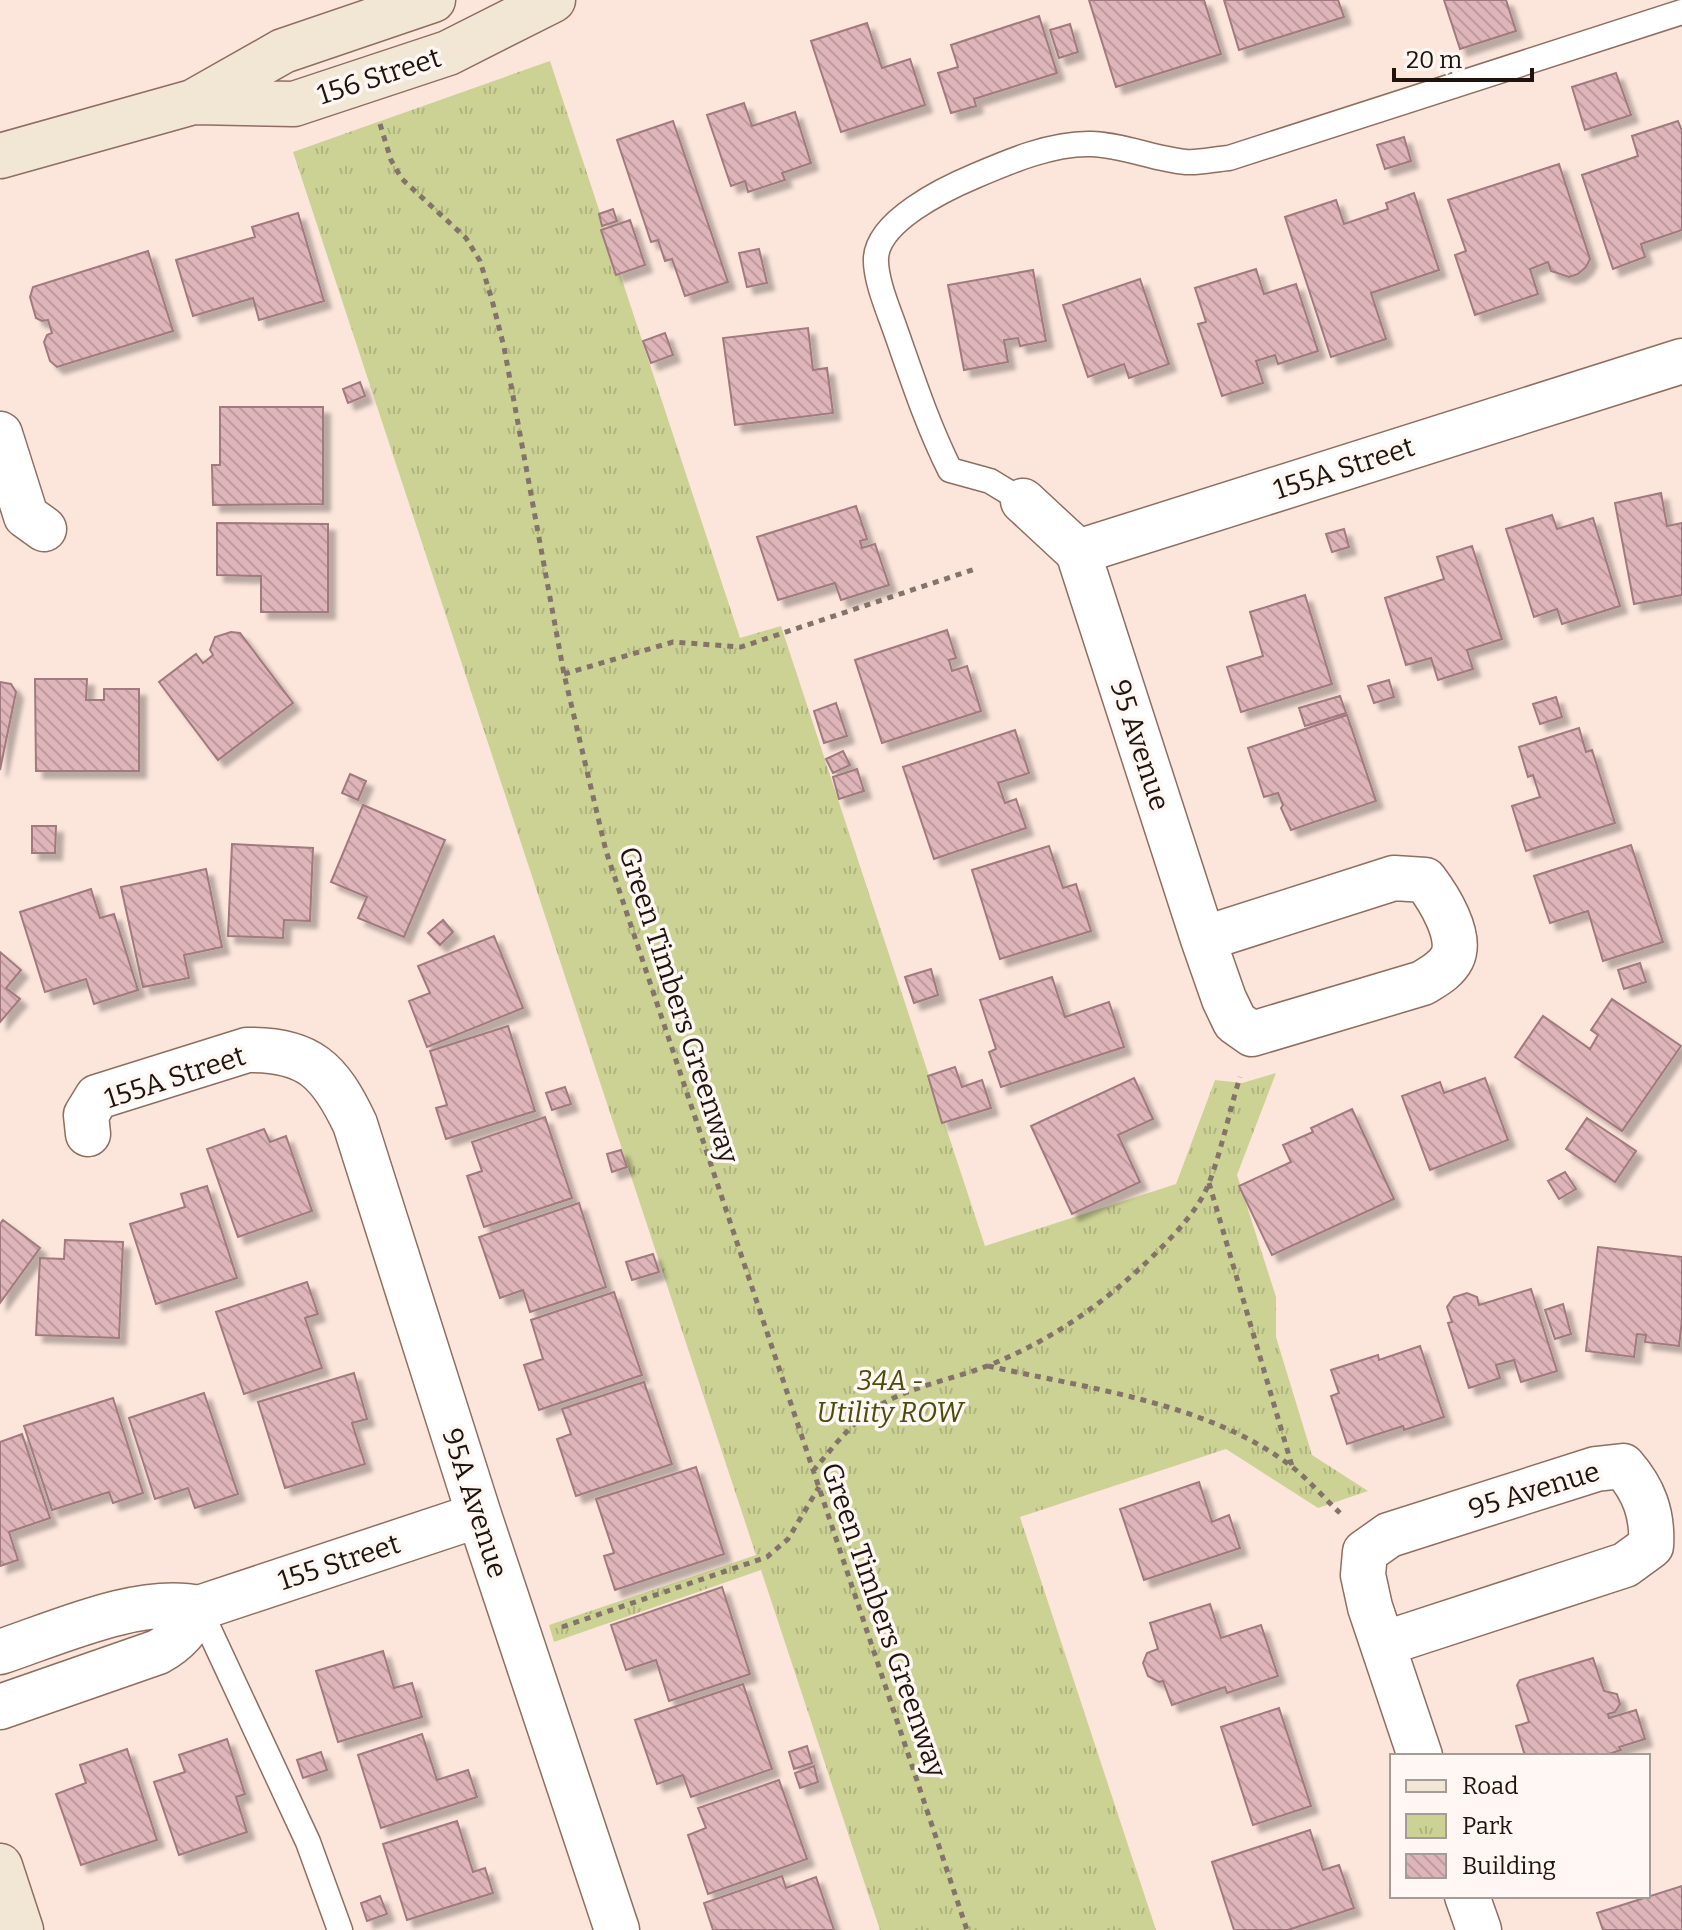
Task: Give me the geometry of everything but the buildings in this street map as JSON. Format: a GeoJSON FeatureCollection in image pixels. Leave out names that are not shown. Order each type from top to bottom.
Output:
{"type":"FeatureCollection","features":[{"type":"Feature","properties":{"kind":"main road","name":"156 Street"},"geometry":{"type":"LineString","coordinates":[[0,156],[193,102],[283,51],[433,0]]}},
{"type":"Feature","properties":{"kind":"main road","name":"156 Street"},"geometry":{"type":"LineString","coordinates":[[193,102],[294,104],[448,53],[553,0]]}},
{"type":"Feature","properties":{"kind":"main road"},"geometry":{"type":"LineString","coordinates":[[0,1866],[21,1930]]}},
{"type":"Feature","properties":{"kind":"street","name":"155A Street"},"geometry":{"type":"LineString","coordinates":[[1078,552],[1682,361]]}},
{"type":"Feature","properties":{"kind":"street"},"geometry":{"type":"LineString","coordinates":[[0,434],[26,516],[44,529]]}},
{"type":"Feature","properties":{"kind":"street"},"geometry":{"type":"LineString","coordinates":[[1023,501],[1078,552]]}},
{"type":"Feature","properties":{"kind":"street","name":"95 Avenue"},"geometry":{"type":"LineString","coordinates":[[1078,552],[1203,939],[1235,1022],[1252,1034],[1423,983],[1440,972],[1453,956],[1448,917],[1438,896],[1425,880],[1394,878],[1203,939]]}},
{"type":"Feature","properties":{"kind":"street","name":"155A Street"},"geometry":{"type":"LineString","coordinates":[[88,1134],[86,1115],[97,1097],[247,1050],[272,1050],[314,1064],[329,1078]]}},
{"type":"Feature","properties":{"kind":"street","name":"95A Avenue"},"geometry":{"type":"LineString","coordinates":[[329,1078],[355,1124],[479,1515],[617,1930]]}},
{"type":"Feature","properties":{"kind":"street","name":"95 Avenue"},"geometry":{"type":"LineString","coordinates":[[1383,1644],[1625,1565],[1651,1546],[1652,1528],[1640,1486],[1623,1466],[1596,1469],[1389,1535],[1365,1552],[1363,1575],[1370,1607],[1419,1754]]}},
{"type":"Feature","properties":{"kind":"street","name":"155 Street"},"geometry":{"type":"LineString","coordinates":[[0,1652],[140,1608],[180,1604],[199,1608],[479,1515]]}},
{"type":"Feature","properties":{"kind":"street"},"geometry":{"type":"LineString","coordinates":[[0,1707],[158,1652],[174,1643],[199,1608]]}},
{"type":"Feature","properties":{"kind":"street"},"geometry":{"type":"LineString","coordinates":[[1468,1898],[1479,1930]]}},
{"type":"Feature","properties":{"kind":"lane"},"geometry":{"type":"LineString","coordinates":[[1023,501],[990,481],[950,470],[931,432],[882,292],[876,257],[889,228],[916,207],[951,186],[1007,163],[1056,148],[1088,144],[1115,146],[1188,162],[1229,158],[1682,12]]}},
{"type":"Feature","properties":{"kind":"lane"},"geometry":{"type":"LineString","coordinates":[[199,1608],[308,1842],[340,1930]]}},
{"type":"Feature","properties":{"kind":"path","name":"Green Timbers Greenway"},"geometry":{"type":"LineString","coordinates":[[377,115],[391,160],[402,179],[450,221],[466,238],[480,261],[504,347],[564,674],[606,851],[967,1930]]}},
{"type":"Feature","properties":{"kind":"path"},"geometry":{"type":"LineString","coordinates":[[564,674],[673,642],[741,647],[978,568]]}},
{"type":"Feature","properties":{"kind":"path"},"geometry":{"type":"LineString","coordinates":[[813,1471],[840,1438],[869,1412],[925,1387],[987,1366],[1050,1335],[1102,1303],[1169,1240],[1199,1202],[1209,1183],[1242,1069]]}},
{"type":"Feature","properties":{"kind":"path"},"geometry":{"type":"LineString","coordinates":[[1209,1183],[1292,1467]]}},
{"type":"Feature","properties":{"kind":"path"},"geometry":{"type":"LineString","coordinates":[[987,1366],[1173,1409],[1237,1435],[1292,1467],[1342,1515]]}},
{"type":"Feature","properties":{"kind":"path"},"geometry":{"type":"LineString","coordinates":[[554,1630],[767,1557],[788,1539],[819,1487]]}},
{"type":"Feature","properties":{"kind":"green space","name":"34A - Utility ROW"},"geometry":{"type":"Polygon","coordinates":[[[550,61],[740,638],[781,626],[985,1246],[1176,1184],[1215,1080],[1242,1083],[1276,1073],[1237,1175],[1276,1297],[1276,1337],[1312,1455],[1368,1491],[1318,1508],[1226,1449],[1020,1517],[1156,1930],[880,1930],[761,1570],[554,1642],[549,1625],[756,1555],[293,152],[550,61]]]}}]}
